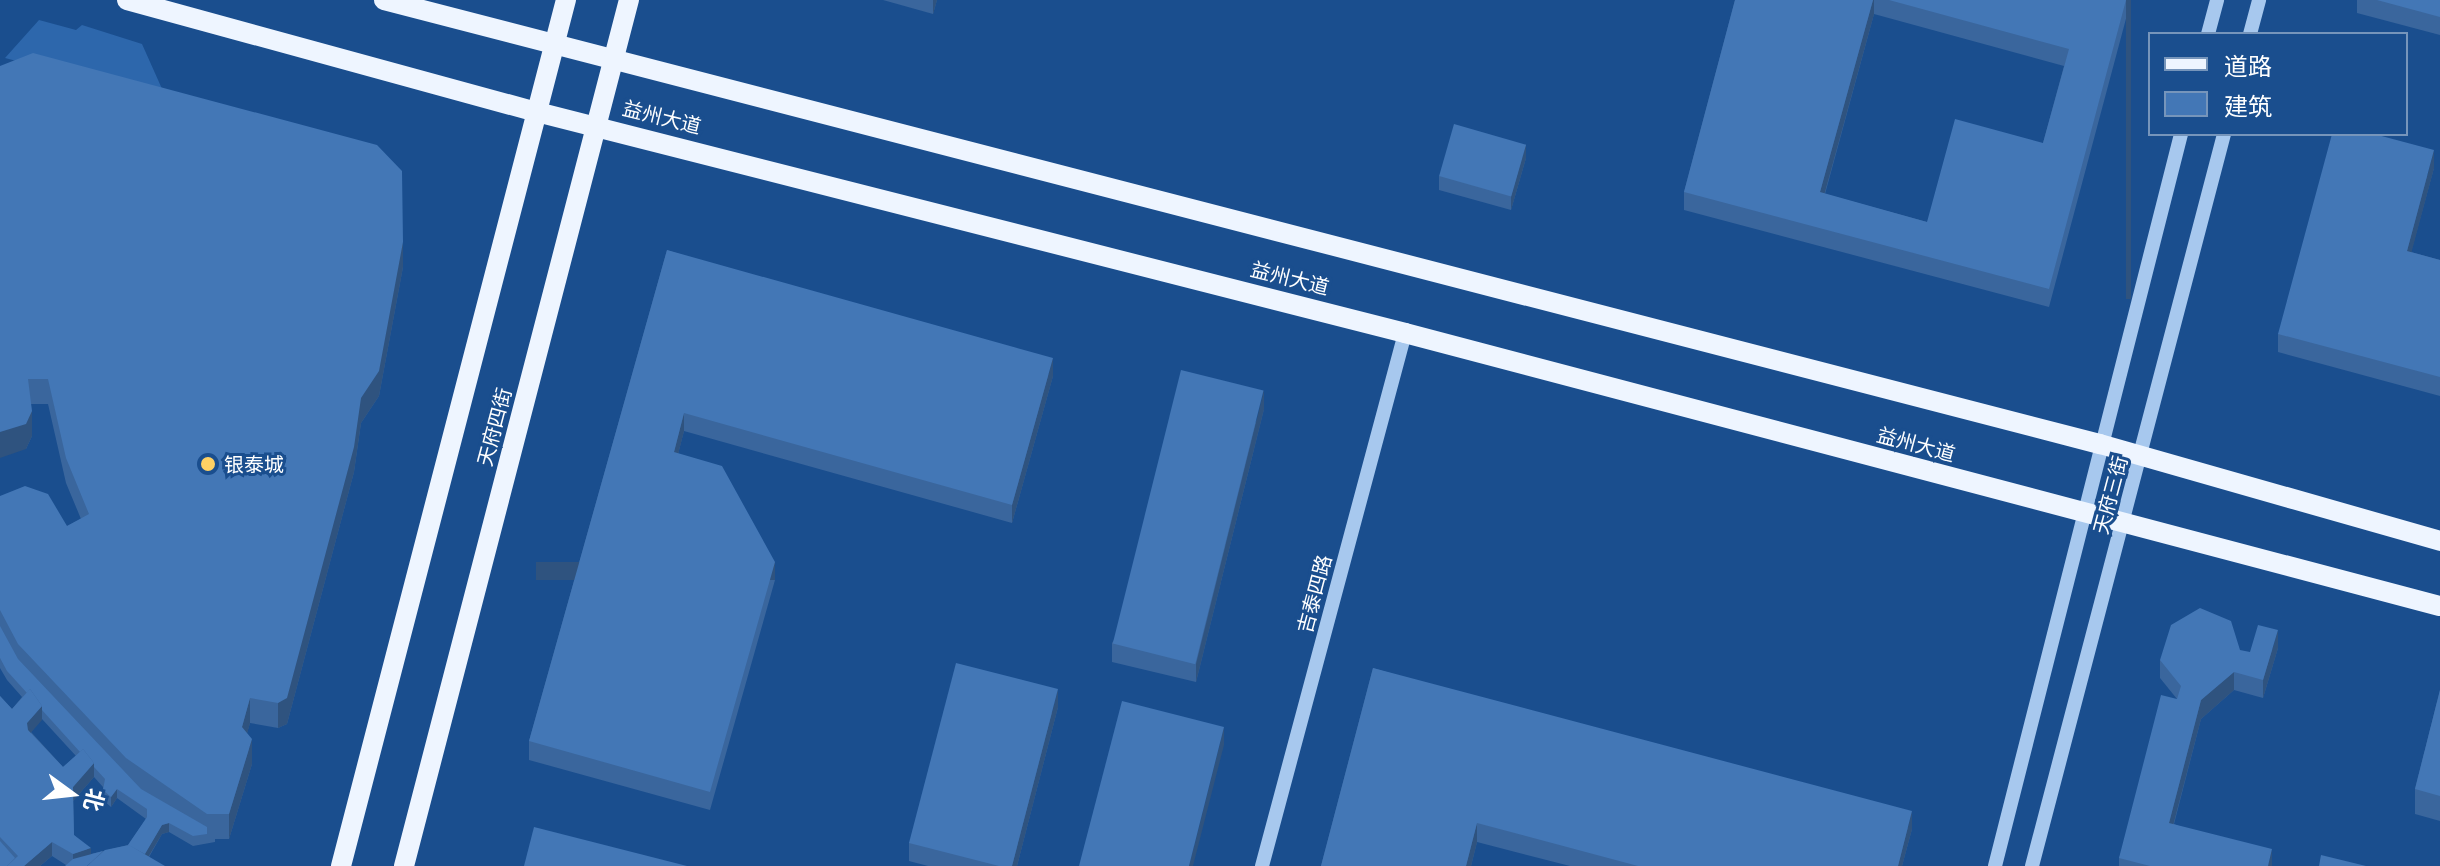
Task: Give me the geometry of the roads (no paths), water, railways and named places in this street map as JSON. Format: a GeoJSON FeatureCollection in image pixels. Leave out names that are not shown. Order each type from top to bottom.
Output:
{"type":"FeatureCollection","features":[{"type":"Feature","properties":{"kind":"main road","name":"益州大道"},"geometry":{"type":"LineString","coordinates":[[127,0],[537,112],[1405,333],[2440,606]]}},
{"type":"Feature","properties":{"kind":"main road"},"geometry":{"type":"LineString","coordinates":[[384,0],[615,56],[2100,444],[2440,541]]}},
{"type":"Feature","properties":{"kind":"main road","name":"天府四街"},"geometry":{"type":"LineString","coordinates":[[341,866],[566,0]]}},
{"type":"Feature","properties":{"kind":"main road","name":"天府四街"},"geometry":{"type":"LineString","coordinates":[[404,866],[629,0]]}},
{"type":"Feature","properties":{"kind":"street"},"geometry":{"type":"LineString","coordinates":[[2209,32],[2217,0]]}},
{"type":"Feature","properties":{"kind":"street"},"geometry":{"type":"LineString","coordinates":[[2251,32],[2259,0]]}},
{"type":"Feature","properties":{"kind":"street","name":"天府三街"},"geometry":{"type":"LineString","coordinates":[[1995,866],[2081,513],[2180,136]]}},
{"type":"Feature","properties":{"kind":"street","name":"天府三街"},"geometry":{"type":"LineString","coordinates":[[2032,866],[2223,136]]}},
{"type":"Feature","properties":{"kind":"street","name":"吉泰四路"},"geometry":{"type":"LineString","coordinates":[[1262,866],[1405,333]]}},
{"type":"Feature","properties":{"kind":"place","name":"银泰城"},"geometry":{"type":"Point","coordinates":[208,464]}}]}
